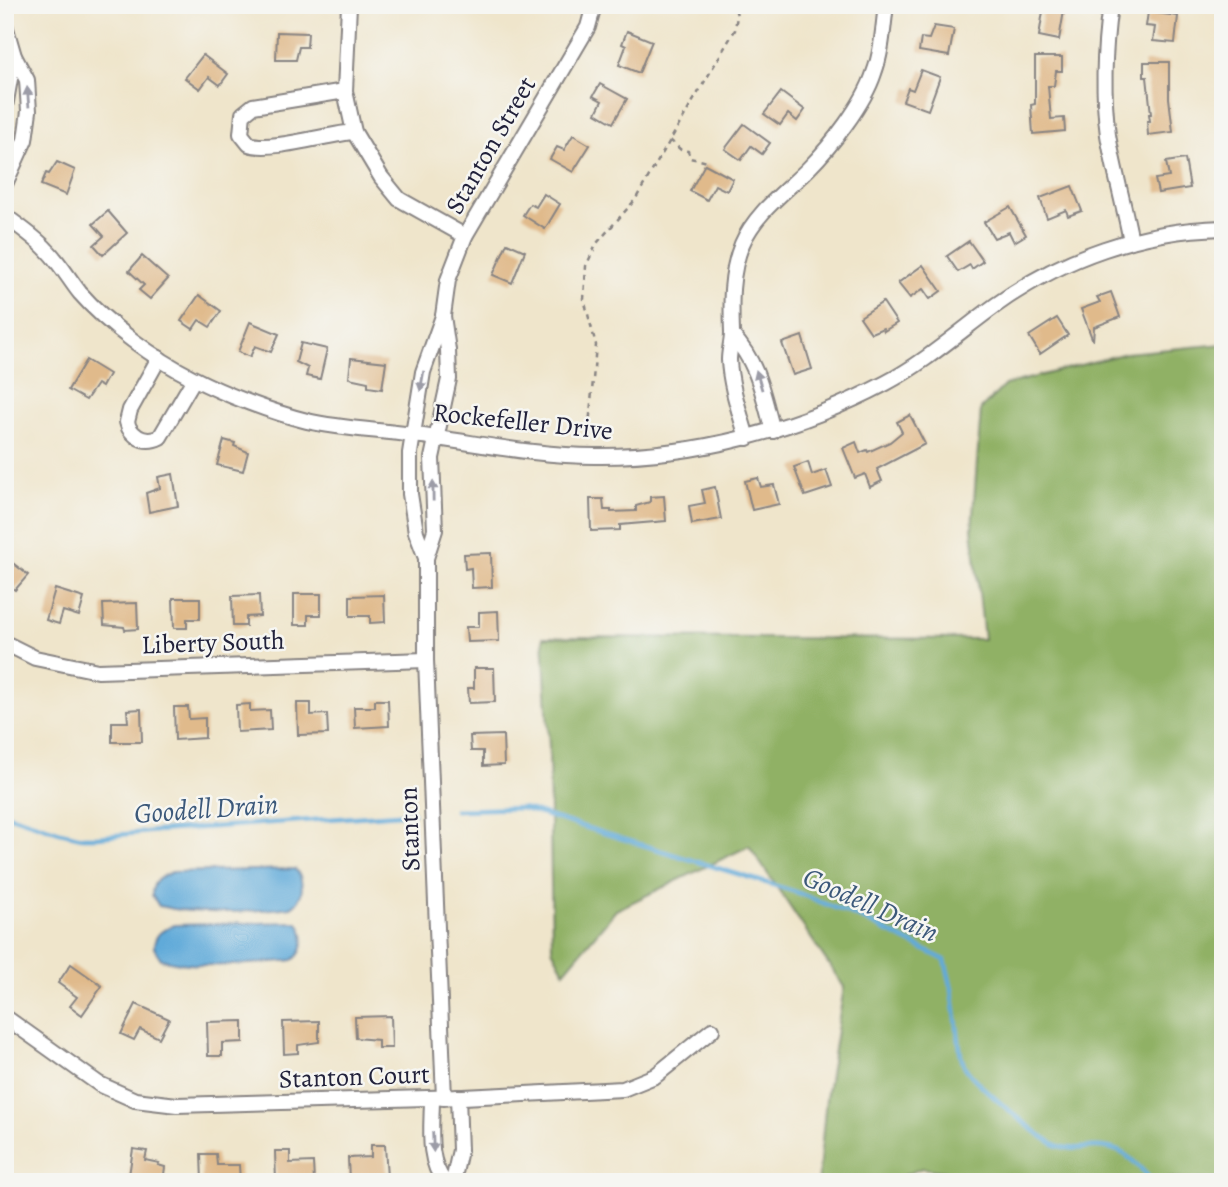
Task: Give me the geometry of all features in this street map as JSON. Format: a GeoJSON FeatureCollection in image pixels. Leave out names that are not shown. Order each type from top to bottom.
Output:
{"type":"FeatureCollection","features":[{"type":"Feature","properties":{"kind":"street"},"geometry":{"type":"LineString","coordinates":[[349,5],[345,92],[354,132],[381,177],[399,199],[465,236]]}},
{"type":"Feature","properties":{"kind":"street","name":"Stanton Street"},"geometry":{"type":"LineString","coordinates":[[426,558],[416,532],[410,494],[413,435],[423,373],[443,316],[448,280],[465,236],[588,27],[594,5]]}},
{"type":"Feature","properties":{"kind":"street"},"geometry":{"type":"LineString","coordinates":[[747,438],[729,360],[733,285],[743,242],[773,202],[810,167],[844,126],[874,75],[886,5]]}},
{"type":"Feature","properties":{"kind":"street"},"geometry":{"type":"LineString","coordinates":[[1110,5],[1103,74],[1105,108],[1108,136],[1131,241]]}},
{"type":"Feature","properties":{"kind":"street"},"geometry":{"type":"LineString","coordinates":[[5,24],[15,57],[27,80],[29,111],[25,140],[5,184]]}},
{"type":"Feature","properties":{"kind":"street"},"geometry":{"type":"LineString","coordinates":[[5,107],[15,57]]}},
{"type":"Feature","properties":{"kind":"street"},"geometry":{"type":"LineString","coordinates":[[345,92],[253,106],[243,114],[241,134],[249,144],[262,146],[354,132]]}},
{"type":"Feature","properties":{"kind":"street","name":"Rockefeller Drive"},"geometry":{"type":"LineString","coordinates":[[5,216],[48,251],[90,303],[116,326],[159,358],[194,379],[306,421],[593,457],[704,447],[773,431],[887,382],[1041,276],[1067,263],[1131,241],[1190,229],[1223,228]]}},
{"type":"Feature","properties":{"kind":"street","name":"Stanton Street"},"geometry":{"type":"LineString","coordinates":[[426,558],[435,530],[432,458],[449,379],[443,316]]}},
{"type":"Feature","properties":{"kind":"street"},"geometry":{"type":"LineString","coordinates":[[732,335],[747,351],[757,373],[773,431]]}},
{"type":"Feature","properties":{"kind":"street"},"geometry":{"type":"LineString","coordinates":[[159,358],[128,415],[129,428],[138,438],[145,441],[160,437],[194,379]]}},
{"type":"Feature","properties":{"kind":"street","name":"Stanton"},"geometry":{"type":"LineString","coordinates":[[426,558],[426,660],[445,1097]]}},
{"type":"Feature","properties":{"kind":"street","name":"Liberty South"},"geometry":{"type":"LineString","coordinates":[[5,643],[35,658],[98,671],[426,660]]}},
{"type":"Feature","properties":{"kind":"street","name":"Stanton Court"},"geometry":{"type":"LineString","coordinates":[[5,1017],[99,1084],[135,1100],[155,1104],[197,1105],[623,1089],[654,1076],[712,1030]]}},
{"type":"Feature","properties":{"kind":"street"},"geometry":{"type":"LineString","coordinates":[[445,1097],[433,1156],[438,1174],[445,1182]]}},
{"type":"Feature","properties":{"kind":"street"},"geometry":{"type":"LineString","coordinates":[[445,1097],[460,1150],[453,1182]]}},
{"type":"Feature","properties":{"kind":"path"},"geometry":{"type":"LineString","coordinates":[[588,438],[596,345],[584,299],[586,265],[597,243],[635,200],[735,30],[737,15],[734,5]]}},
{"type":"Feature","properties":{"kind":"path"},"geometry":{"type":"LineString","coordinates":[[670,140],[681,150],[688,151],[690,158],[708,162]]}},
{"type":"Feature","properties":{"kind":"green space"},"geometry":{"type":"Polygon","coordinates":[[[1223,344],[1223,1181],[1171,1178],[1128,1182],[1011,1182],[922,1168],[888,1182],[818,1182],[826,1099],[844,987],[749,846],[616,910],[564,972],[552,949],[549,747],[543,637],[984,639],[972,528],[981,409],[1005,385],[1126,353],[1223,344]]]}},
{"type":"Feature","properties":{"kind":"water"},"geometry":{"type":"Polygon","coordinates":[[[295,869],[302,890],[299,900],[291,907],[242,912],[191,911],[159,906],[152,895],[153,886],[158,880],[172,872],[295,869]]]}},
{"type":"Feature","properties":{"kind":"water"},"geometry":{"type":"Polygon","coordinates":[[[297,922],[302,931],[303,942],[300,952],[293,960],[227,965],[193,964],[161,959],[154,948],[155,939],[160,933],[175,925],[297,922]]]}},
{"type":"Feature","properties":{"kind":"building"},"geometry":{"type":"Polygon","coordinates":[[[1044,5],[1065,5],[1059,40],[1039,36],[1044,5]]]}},
{"type":"Feature","properties":{"kind":"building"},"geometry":{"type":"Polygon","coordinates":[[[1148,12],[1178,16],[1175,43],[1153,41],[1155,27],[1146,26],[1148,12]]]}},
{"type":"Feature","properties":{"kind":"building"},"geometry":{"type":"Polygon","coordinates":[[[934,26],[954,29],[949,56],[919,51],[921,38],[929,39],[934,26]]]}},
{"type":"Feature","properties":{"kind":"building"},"geometry":{"type":"Polygon","coordinates":[[[627,31],[652,41],[639,73],[619,65],[626,46],[622,44],[627,31]]]}},
{"type":"Feature","properties":{"kind":"building"},"geometry":{"type":"Polygon","coordinates":[[[277,32],[308,33],[307,47],[299,47],[296,60],[276,60],[277,32]]]}},
{"type":"Feature","properties":{"kind":"building"},"geometry":{"type":"Polygon","coordinates":[[[203,55],[228,74],[220,85],[209,77],[200,89],[185,78],[203,55]]]}},
{"type":"Feature","properties":{"kind":"building"},"geometry":{"type":"Polygon","coordinates":[[[1035,57],[1062,57],[1062,71],[1056,71],[1054,86],[1048,86],[1051,119],[1064,118],[1065,131],[1033,134],[1031,105],[1035,104],[1035,57]]]}},
{"type":"Feature","properties":{"kind":"building"},"geometry":{"type":"Polygon","coordinates":[[[1144,62],[1169,62],[1173,132],[1148,135],[1147,121],[1150,121],[1151,114],[1144,62]]]}},
{"type":"Feature","properties":{"kind":"building"},"geometry":{"type":"Polygon","coordinates":[[[921,70],[940,77],[928,110],[903,101],[908,88],[913,90],[921,70]]]}},
{"type":"Feature","properties":{"kind":"building"},"geometry":{"type":"Polygon","coordinates":[[[600,84],[627,99],[613,123],[596,113],[602,101],[593,96],[600,84]]]}},
{"type":"Feature","properties":{"kind":"building"},"geometry":{"type":"Polygon","coordinates":[[[781,92],[805,110],[797,121],[788,114],[780,125],[764,114],[781,92]]]}},
{"type":"Feature","properties":{"kind":"building"},"geometry":{"type":"Polygon","coordinates":[[[744,124],[770,143],[762,154],[751,146],[741,160],[725,149],[744,124]]]}},
{"type":"Feature","properties":{"kind":"building"},"geometry":{"type":"Polygon","coordinates":[[[573,135],[590,145],[573,172],[550,159],[557,147],[564,150],[573,135]]]}},
{"type":"Feature","properties":{"kind":"building"},"geometry":{"type":"Polygon","coordinates":[[[1185,159],[1190,188],[1158,193],[1155,179],[1169,177],[1166,162],[1185,159]]]}},
{"type":"Feature","properties":{"kind":"building"},"geometry":{"type":"Polygon","coordinates":[[[57,162],[75,170],[66,195],[41,185],[46,173],[49,174],[57,162]]]}},
{"type":"Feature","properties":{"kind":"building"},"geometry":{"type":"Polygon","coordinates":[[[705,164],[733,179],[727,191],[715,185],[707,200],[690,191],[705,164]]]}},
{"type":"Feature","properties":{"kind":"building"},"geometry":{"type":"Polygon","coordinates":[[[1072,186],[1082,211],[1068,216],[1066,210],[1047,218],[1040,198],[1072,186]]]}},
{"type":"Feature","properties":{"kind":"building"},"geometry":{"type":"Polygon","coordinates":[[[544,194],[560,204],[545,229],[523,215],[530,204],[536,207],[544,194]]]}},
{"type":"Feature","properties":{"kind":"building"},"geometry":{"type":"Polygon","coordinates":[[[1010,207],[1026,235],[1014,242],[1009,232],[994,238],[984,222],[1010,207]]]}},
{"type":"Feature","properties":{"kind":"building"},"geometry":{"type":"Polygon","coordinates":[[[108,211],[127,233],[103,255],[94,245],[104,236],[93,224],[108,211]]]}},
{"type":"Feature","properties":{"kind":"building"},"geometry":{"type":"Polygon","coordinates":[[[969,241],[983,261],[972,269],[970,265],[958,272],[947,256],[969,241]]]}},
{"type":"Feature","properties":{"kind":"building"},"geometry":{"type":"Polygon","coordinates":[[[507,243],[525,251],[512,283],[493,275],[507,243]]]}},
{"type":"Feature","properties":{"kind":"building"},"geometry":{"type":"Polygon","coordinates":[[[142,256],[168,279],[150,299],[139,290],[144,285],[129,271],[142,256]]]}},
{"type":"Feature","properties":{"kind":"building"},"geometry":{"type":"Polygon","coordinates":[[[923,265],[941,291],[930,299],[923,289],[910,298],[898,283],[923,265]]]}},
{"type":"Feature","properties":{"kind":"building"},"geometry":{"type":"Polygon","coordinates":[[[1111,292],[1120,317],[1094,327],[1093,341],[1081,309],[1100,302],[1097,297],[1111,292]]]}},
{"type":"Feature","properties":{"kind":"building"},"geometry":{"type":"Polygon","coordinates":[[[199,295],[221,311],[210,327],[199,320],[193,329],[181,321],[199,295]]]}},
{"type":"Feature","properties":{"kind":"building"},"geometry":{"type":"Polygon","coordinates":[[[883,302],[897,323],[884,331],[883,328],[871,333],[860,317],[883,302]]]}},
{"type":"Feature","properties":{"kind":"building"},"geometry":{"type":"Polygon","coordinates":[[[1057,318],[1068,335],[1040,354],[1029,336],[1057,318]]]}},
{"type":"Feature","properties":{"kind":"building"},"geometry":{"type":"Polygon","coordinates":[[[250,322],[279,334],[271,352],[255,346],[250,357],[238,352],[250,322]]]}},
{"type":"Feature","properties":{"kind":"building"},"geometry":{"type":"Polygon","coordinates":[[[802,336],[812,369],[793,375],[782,343],[802,336]]]}},
{"type":"Feature","properties":{"kind":"building"},"geometry":{"type":"Polygon","coordinates":[[[301,343],[327,349],[320,379],[306,376],[308,368],[296,362],[301,343]]]}},
{"type":"Feature","properties":{"kind":"building"},"geometry":{"type":"Polygon","coordinates":[[[351,358],[386,362],[382,389],[368,387],[368,382],[349,378],[351,358]]]}},
{"type":"Feature","properties":{"kind":"building"},"geometry":{"type":"Polygon","coordinates":[[[86,360],[109,374],[102,387],[97,384],[86,400],[68,390],[86,360]]]}},
{"type":"Feature","properties":{"kind":"building"},"geometry":{"type":"Polygon","coordinates":[[[910,415],[925,444],[877,469],[882,481],[870,487],[865,474],[855,478],[843,448],[856,442],[860,453],[867,450],[868,452],[890,442],[902,432],[897,422],[910,415]]]}},
{"type":"Feature","properties":{"kind":"building"},"geometry":{"type":"Polygon","coordinates":[[[224,440],[235,443],[234,446],[248,452],[243,471],[217,465],[224,440]]]}},
{"type":"Feature","properties":{"kind":"building"},"geometry":{"type":"Polygon","coordinates":[[[808,462],[812,475],[826,470],[832,487],[805,496],[794,467],[808,462]]]}},
{"type":"Feature","properties":{"kind":"building"},"geometry":{"type":"Polygon","coordinates":[[[173,474],[178,506],[149,512],[146,493],[160,488],[158,477],[173,474]]]}},
{"type":"Feature","properties":{"kind":"building"},"geometry":{"type":"Polygon","coordinates":[[[758,478],[761,487],[774,485],[779,504],[752,510],[745,481],[758,478]]]}},
{"type":"Feature","properties":{"kind":"building"},"geometry":{"type":"Polygon","coordinates":[[[715,487],[721,519],[692,524],[689,506],[705,503],[702,490],[715,487]]]}},
{"type":"Feature","properties":{"kind":"building"},"geometry":{"type":"Polygon","coordinates":[[[664,496],[666,521],[620,525],[620,530],[591,531],[590,499],[603,499],[604,510],[611,512],[636,511],[636,506],[650,502],[650,497],[664,496]]]}},
{"type":"Feature","properties":{"kind":"building"},"geometry":{"type":"Polygon","coordinates":[[[491,553],[492,587],[472,588],[471,568],[465,569],[464,554],[491,553]]]}},
{"type":"Feature","properties":{"kind":"building"},"geometry":{"type":"Polygon","coordinates":[[[5,557],[28,575],[15,590],[5,582],[5,557]]]}},
{"type":"Feature","properties":{"kind":"building"},"geometry":{"type":"Polygon","coordinates":[[[55,589],[84,598],[79,616],[63,611],[59,624],[46,620],[55,589]]]}},
{"type":"Feature","properties":{"kind":"building"},"geometry":{"type":"Polygon","coordinates":[[[294,594],[321,594],[321,615],[308,615],[308,625],[294,625],[294,594]]]}},
{"type":"Feature","properties":{"kind":"building"},"geometry":{"type":"Polygon","coordinates":[[[259,595],[260,616],[246,617],[246,626],[233,626],[232,596],[259,595]]]}},
{"type":"Feature","properties":{"kind":"building"},"geometry":{"type":"Polygon","coordinates":[[[384,595],[385,622],[370,623],[370,616],[350,616],[350,596],[384,595]]]}},
{"type":"Feature","properties":{"kind":"building"},"geometry":{"type":"Polygon","coordinates":[[[173,598],[200,598],[200,619],[187,619],[187,628],[174,628],[173,598]]]}},
{"type":"Feature","properties":{"kind":"building"},"geometry":{"type":"Polygon","coordinates":[[[137,603],[138,629],[125,630],[124,627],[104,625],[103,604],[137,603]]]}},
{"type":"Feature","properties":{"kind":"building"},"geometry":{"type":"Polygon","coordinates":[[[498,611],[499,641],[467,642],[466,627],[479,627],[479,612],[498,611]]]}},
{"type":"Feature","properties":{"kind":"building"},"geometry":{"type":"Polygon","coordinates":[[[474,668],[494,668],[495,702],[469,703],[468,688],[474,688],[474,668]]]}},
{"type":"Feature","properties":{"kind":"building"},"geometry":{"type":"Polygon","coordinates":[[[375,700],[388,700],[389,726],[355,728],[354,707],[375,707],[375,700]]]}},
{"type":"Feature","properties":{"kind":"building"},"geometry":{"type":"Polygon","coordinates":[[[297,703],[311,703],[311,715],[327,714],[328,734],[298,735],[297,703]]]}},
{"type":"Feature","properties":{"kind":"building"},"geometry":{"type":"Polygon","coordinates":[[[250,704],[250,711],[270,710],[271,730],[237,732],[236,705],[250,704]]]}},
{"type":"Feature","properties":{"kind":"building"},"geometry":{"type":"Polygon","coordinates":[[[174,707],[188,707],[189,719],[205,718],[205,738],[175,740],[174,707]]]}},
{"type":"Feature","properties":{"kind":"building"},"geometry":{"type":"Polygon","coordinates":[[[141,709],[142,742],[112,742],[112,722],[128,722],[127,710],[141,709]]]}},
{"type":"Feature","properties":{"kind":"building"},"geometry":{"type":"Polygon","coordinates":[[[503,735],[504,765],[483,766],[483,751],[471,751],[470,736],[503,735]]]}},
{"type":"Feature","properties":{"kind":"building"},"geometry":{"type":"Polygon","coordinates":[[[71,964],[102,986],[82,1015],[70,1006],[77,997],[58,983],[71,964]]]}},
{"type":"Feature","properties":{"kind":"building"},"geometry":{"type":"Polygon","coordinates":[[[136,1004],[169,1019],[159,1038],[140,1029],[134,1040],[121,1034],[136,1004]]]}},
{"type":"Feature","properties":{"kind":"building"},"geometry":{"type":"Polygon","coordinates":[[[391,1016],[392,1048],[378,1048],[378,1040],[356,1038],[355,1017],[391,1016]]]}},
{"type":"Feature","properties":{"kind":"building"},"geometry":{"type":"Polygon","coordinates":[[[243,1021],[243,1042],[222,1043],[222,1056],[208,1056],[207,1022],[243,1021]]]}},
{"type":"Feature","properties":{"kind":"building"},"geometry":{"type":"Polygon","coordinates":[[[319,1021],[319,1042],[298,1045],[298,1053],[284,1054],[283,1022],[319,1021]]]}},
{"type":"Feature","properties":{"kind":"building"},"geometry":{"type":"Polygon","coordinates":[[[371,1145],[385,1145],[387,1178],[349,1180],[348,1158],[371,1157],[371,1145]]]}},
{"type":"Feature","properties":{"kind":"building"},"geometry":{"type":"Polygon","coordinates":[[[133,1149],[147,1151],[145,1160],[165,1167],[163,1182],[128,1182],[133,1149]]]}},
{"type":"Feature","properties":{"kind":"building"},"geometry":{"type":"Polygon","coordinates":[[[275,1151],[290,1151],[290,1163],[313,1162],[314,1182],[276,1182],[275,1151]]]}},
{"type":"Feature","properties":{"kind":"building"},"geometry":{"type":"Polygon","coordinates":[[[201,1154],[216,1154],[217,1165],[239,1165],[240,1182],[202,1182],[201,1154]]]}},
{"type":"Feature","properties":{"kind":"waterway","name":"Goodell Drain"},"geometry":{"type":"LineString","coordinates":[[455,810],[522,808],[796,892],[862,919],[945,960],[952,989],[961,1056],[971,1075],[1009,1110],[1050,1142],[1067,1148],[1102,1147],[1119,1151],[1153,1182]]}},
{"type":"Feature","properties":{"kind":"waterway","name":"Goodell Drain"},"geometry":{"type":"LineString","coordinates":[[5,814],[60,832],[98,837],[413,813]]}}]}
